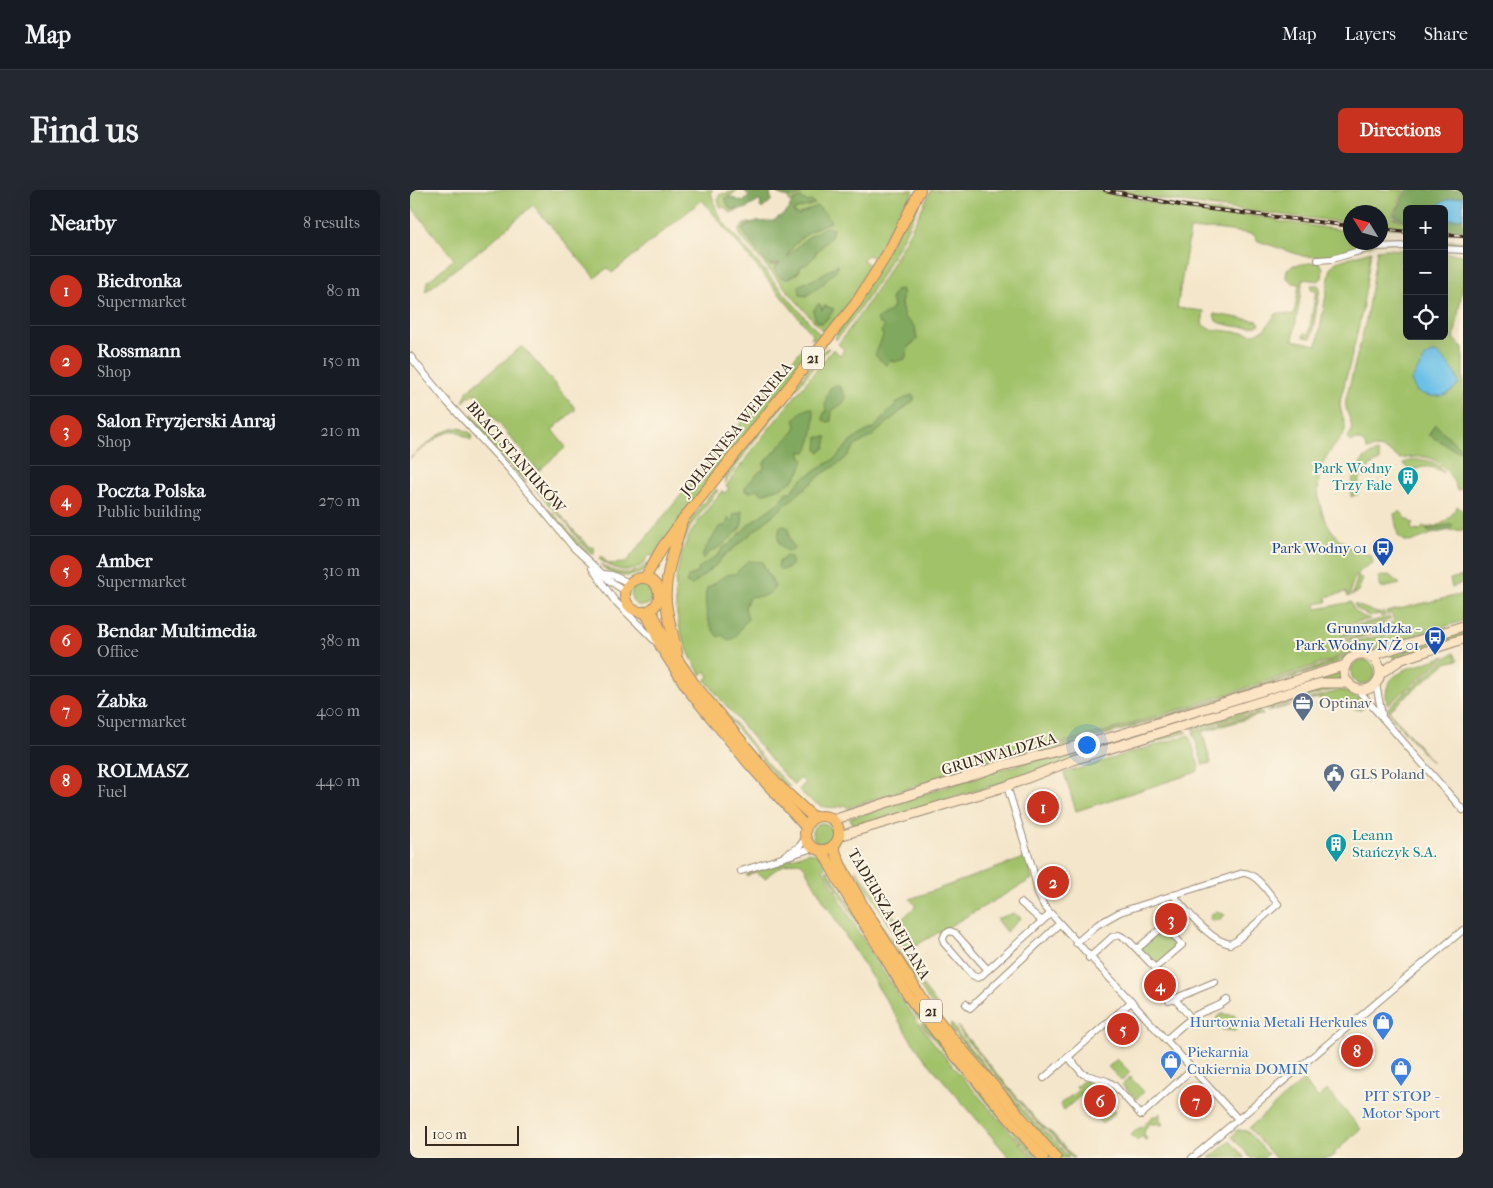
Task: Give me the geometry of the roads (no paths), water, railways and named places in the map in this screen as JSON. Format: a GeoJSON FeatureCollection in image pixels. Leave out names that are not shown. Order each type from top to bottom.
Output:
{"type":"FeatureCollection","features":[{"type":"Feature","properties":{"kind":"main road","name":"JOHANNESA WERNERA"},"geometry":{"type":"LineString","coordinates":[[649,580],[662,548],[684,518],[856,304],[889,251],[920,190]]}},
{"type":"Feature","properties":{"kind":"main road","name":"21"},"geometry":{"type":"LineString","coordinates":[[677,658],[666,601],[667,578],[671,558],[684,518]]}},
{"type":"Feature","properties":{"kind":"main road"},"geometry":{"type":"LineString","coordinates":[[636,579],[649,580],[657,586],[658,602],[648,611],[634,610],[629,607],[626,602],[627,587],[636,579]]}},
{"type":"Feature","properties":{"kind":"main road","name":"21"},"geometry":{"type":"LineString","coordinates":[[648,611],[695,685],[766,772],[789,796],[814,817]]}},
{"type":"Feature","properties":{"kind":"main road"},"geometry":{"type":"LineString","coordinates":[[648,611],[661,647],[690,692],[750,765],[806,826]]}},
{"type":"Feature","properties":{"kind":"main road"},"geometry":{"type":"LineString","coordinates":[[805,839],[806,826],[814,817],[824,816],[833,820],[839,830],[839,836],[833,846],[817,849]]}},
{"type":"Feature","properties":{"kind":"main road","name":"21"},"geometry":{"type":"LineString","coordinates":[[805,839],[817,849]]}},
{"type":"Feature","properties":{"kind":"main road","name":"TADEUSZA REJTANA"},"geometry":{"type":"LineString","coordinates":[[833,846],[864,908],[924,1002],[949,1034],[1056,1158]]}},
{"type":"Feature","properties":{"kind":"main road","name":"TADEUSZA REJTANA"},"geometry":{"type":"LineString","coordinates":[[817,849],[910,997],[937,1034],[1043,1158]]}},
{"type":"Feature","properties":{"kind":"street"},"geometry":{"type":"LineString","coordinates":[[1318,260],[1332,259],[1373,247],[1403,246]]}},
{"type":"Feature","properties":{"kind":"street"},"geometry":{"type":"LineString","coordinates":[[1448,249],[1463,250]]}},
{"type":"Feature","properties":{"kind":"street","name":"BRACI STANIUKÓW"},"geometry":{"type":"LineString","coordinates":[[410,356],[448,403],[509,468],[566,539],[604,574],[612,576],[627,587]]}},
{"type":"Feature","properties":{"kind":"street"},"geometry":{"type":"LineString","coordinates":[[589,562],[614,600],[661,647]]}},
{"type":"Feature","properties":{"kind":"street"},"geometry":{"type":"LineString","coordinates":[[1371,656],[1463,626]]}},
{"type":"Feature","properties":{"kind":"street"},"geometry":{"type":"LineString","coordinates":[[1380,673],[1402,659],[1463,639]]}},
{"type":"Feature","properties":{"kind":"street"},"geometry":{"type":"LineString","coordinates":[[1358,690],[1371,688],[1376,684],[1380,673],[1376,660],[1364,654],[1356,655],[1346,665],[1345,678],[1348,684],[1358,690],[1384,718],[1463,810]]}},
{"type":"Feature","properties":{"kind":"street","name":"GRUNWALDZKA"},"geometry":{"type":"LineString","coordinates":[[833,820],[1003,765],[1112,737],[1346,665]]}},
{"type":"Feature","properties":{"kind":"street","name":"GRUNWALDZKA"},"geometry":{"type":"LineString","coordinates":[[839,836],[1007,786],[1076,759],[1304,688],[1322,683],[1348,684]]}},
{"type":"Feature","properties":{"kind":"street"},"geometry":{"type":"LineString","coordinates":[[1376,684],[1384,718]]}},
{"type":"Feature","properties":{"kind":"street"},"geometry":{"type":"LineString","coordinates":[[1007,786],[1033,870],[1038,894],[1050,914],[1238,1119]]}},
{"type":"Feature","properties":{"kind":"street"},"geometry":{"type":"LineString","coordinates":[[776,861],[799,847],[805,839]]}},
{"type":"Feature","properties":{"kind":"street"},"geometry":{"type":"LineString","coordinates":[[740,871],[817,849]]}},
{"type":"Feature","properties":{"kind":"street"},"geometry":{"type":"LineString","coordinates":[[1076,943],[1112,915],[1173,895],[1247,873],[1254,876],[1278,904],[1230,944],[1211,935],[1173,895]]}},
{"type":"Feature","properties":{"kind":"street"},"geometry":{"type":"LineString","coordinates":[[1021,902],[1042,921]]}},
{"type":"Feature","properties":{"kind":"street"},"geometry":{"type":"LineString","coordinates":[[988,970],[955,933],[950,931],[945,934],[944,943],[972,975],[978,978],[988,970],[1050,914]]}},
{"type":"Feature","properties":{"kind":"street"},"geometry":{"type":"LineString","coordinates":[[966,1004],[970,1008],[1057,923]]}},
{"type":"Feature","properties":{"kind":"street"},"geometry":{"type":"LineString","coordinates":[[1090,958],[1116,935],[1124,936],[1155,968],[1182,945],[1165,925],[1137,949]]}},
{"type":"Feature","properties":{"kind":"street"},"geometry":{"type":"LineString","coordinates":[[1192,1158],[1463,930]]}},
{"type":"Feature","properties":{"kind":"street"},"geometry":{"type":"LineString","coordinates":[[1191,1018],[1171,1000],[1215,982]]}},
{"type":"Feature","properties":{"kind":"street"},"geometry":{"type":"LineString","coordinates":[[1166,1040],[1191,1018],[1200,1013],[1218,1008],[1227,1000]]}},
{"type":"Feature","properties":{"kind":"street"},"geometry":{"type":"LineString","coordinates":[[1044,1078],[1131,1002]]}},
{"type":"Feature","properties":{"kind":"street"},"geometry":{"type":"LineString","coordinates":[[1068,1057],[1083,1074],[1107,1081],[1114,1086],[1141,1115],[1192,1069]]}},
{"type":"Feature","properties":{"kind":"water"},"geometry":{"type":"Polygon","coordinates":[[[1463,196],[1463,218],[1448,220],[1448,205],[1439,205],[1449,199],[1463,196]]]}},
{"type":"Feature","properties":{"kind":"water"},"geometry":{"type":"Polygon","coordinates":[[[1436,353],[1447,362],[1456,375],[1459,384],[1445,395],[1430,396],[1417,392],[1411,381],[1426,356],[1436,353]]]}},
{"type":"Feature","properties":{"kind":"railway"},"geometry":{"type":"LineString","coordinates":[[1105,190],[1185,206],[1343,225]]}},
{"type":"Feature","properties":{"kind":"railway"},"geometry":{"type":"LineString","coordinates":[[1388,230],[1403,232]]}},
{"type":"Feature","properties":{"kind":"railway"},"geometry":{"type":"LineString","coordinates":[[1448,235],[1463,236]]}},
{"type":"Feature","properties":{"kind":"place","name":"Park Wodny Trzy Fale"},"geometry":{"type":"Point","coordinates":[1408,496]}},
{"type":"Feature","properties":{"kind":"place","name":"Park Wodny 01"},"geometry":{"type":"Point","coordinates":[1383,567]}},
{"type":"Feature","properties":{"kind":"place","name":"Grunwaldzka - Park Wodny N/Ż 01"},"geometry":{"type":"Point","coordinates":[1435,656]}},
{"type":"Feature","properties":{"kind":"place","name":"Optinav"},"geometry":{"type":"Point","coordinates":[1303,722]}},
{"type":"Feature","properties":{"kind":"place","name":"GLS Poland"},"geometry":{"type":"Point","coordinates":[1334,793]}},
{"type":"Feature","properties":{"kind":"place","name":"Biedronka"},"geometry":{"type":"Point","coordinates":[1043,807]}},
{"type":"Feature","properties":{"kind":"place","name":"Leann Stańczyk S.A."},"geometry":{"type":"Point","coordinates":[1336,863]}},
{"type":"Feature","properties":{"kind":"place","name":"Rossmann"},"geometry":{"type":"Point","coordinates":[1053,882]}},
{"type":"Feature","properties":{"kind":"place","name":"Salon Fryzjerski Anraj"},"geometry":{"type":"Point","coordinates":[1171,919]}},
{"type":"Feature","properties":{"kind":"place","name":"Poczta Polska"},"geometry":{"type":"Point","coordinates":[1160,985]}},
{"type":"Feature","properties":{"kind":"place","name":"Amber"},"geometry":{"type":"Point","coordinates":[1123,1029]}},
{"type":"Feature","properties":{"kind":"place","name":"Hurtownia Metali Herkules"},"geometry":{"type":"Point","coordinates":[1383,1041]}},
{"type":"Feature","properties":{"kind":"place","name":"ROLMASZ"},"geometry":{"type":"Point","coordinates":[1357,1051]}},
{"type":"Feature","properties":{"kind":"place","name":"Piekarnia Cukiernia DOMIN"},"geometry":{"type":"Point","coordinates":[1171,1080]}},
{"type":"Feature","properties":{"kind":"place","name":"PIT STOP - Motor Sport"},"geometry":{"type":"Point","coordinates":[1401,1087]}},
{"type":"Feature","properties":{"kind":"place","name":"Bendar Multimedia"},"geometry":{"type":"Point","coordinates":[1100,1101]}},
{"type":"Feature","properties":{"kind":"place","name":"Żabka"},"geometry":{"type":"Point","coordinates":[1196,1101]}}]}
